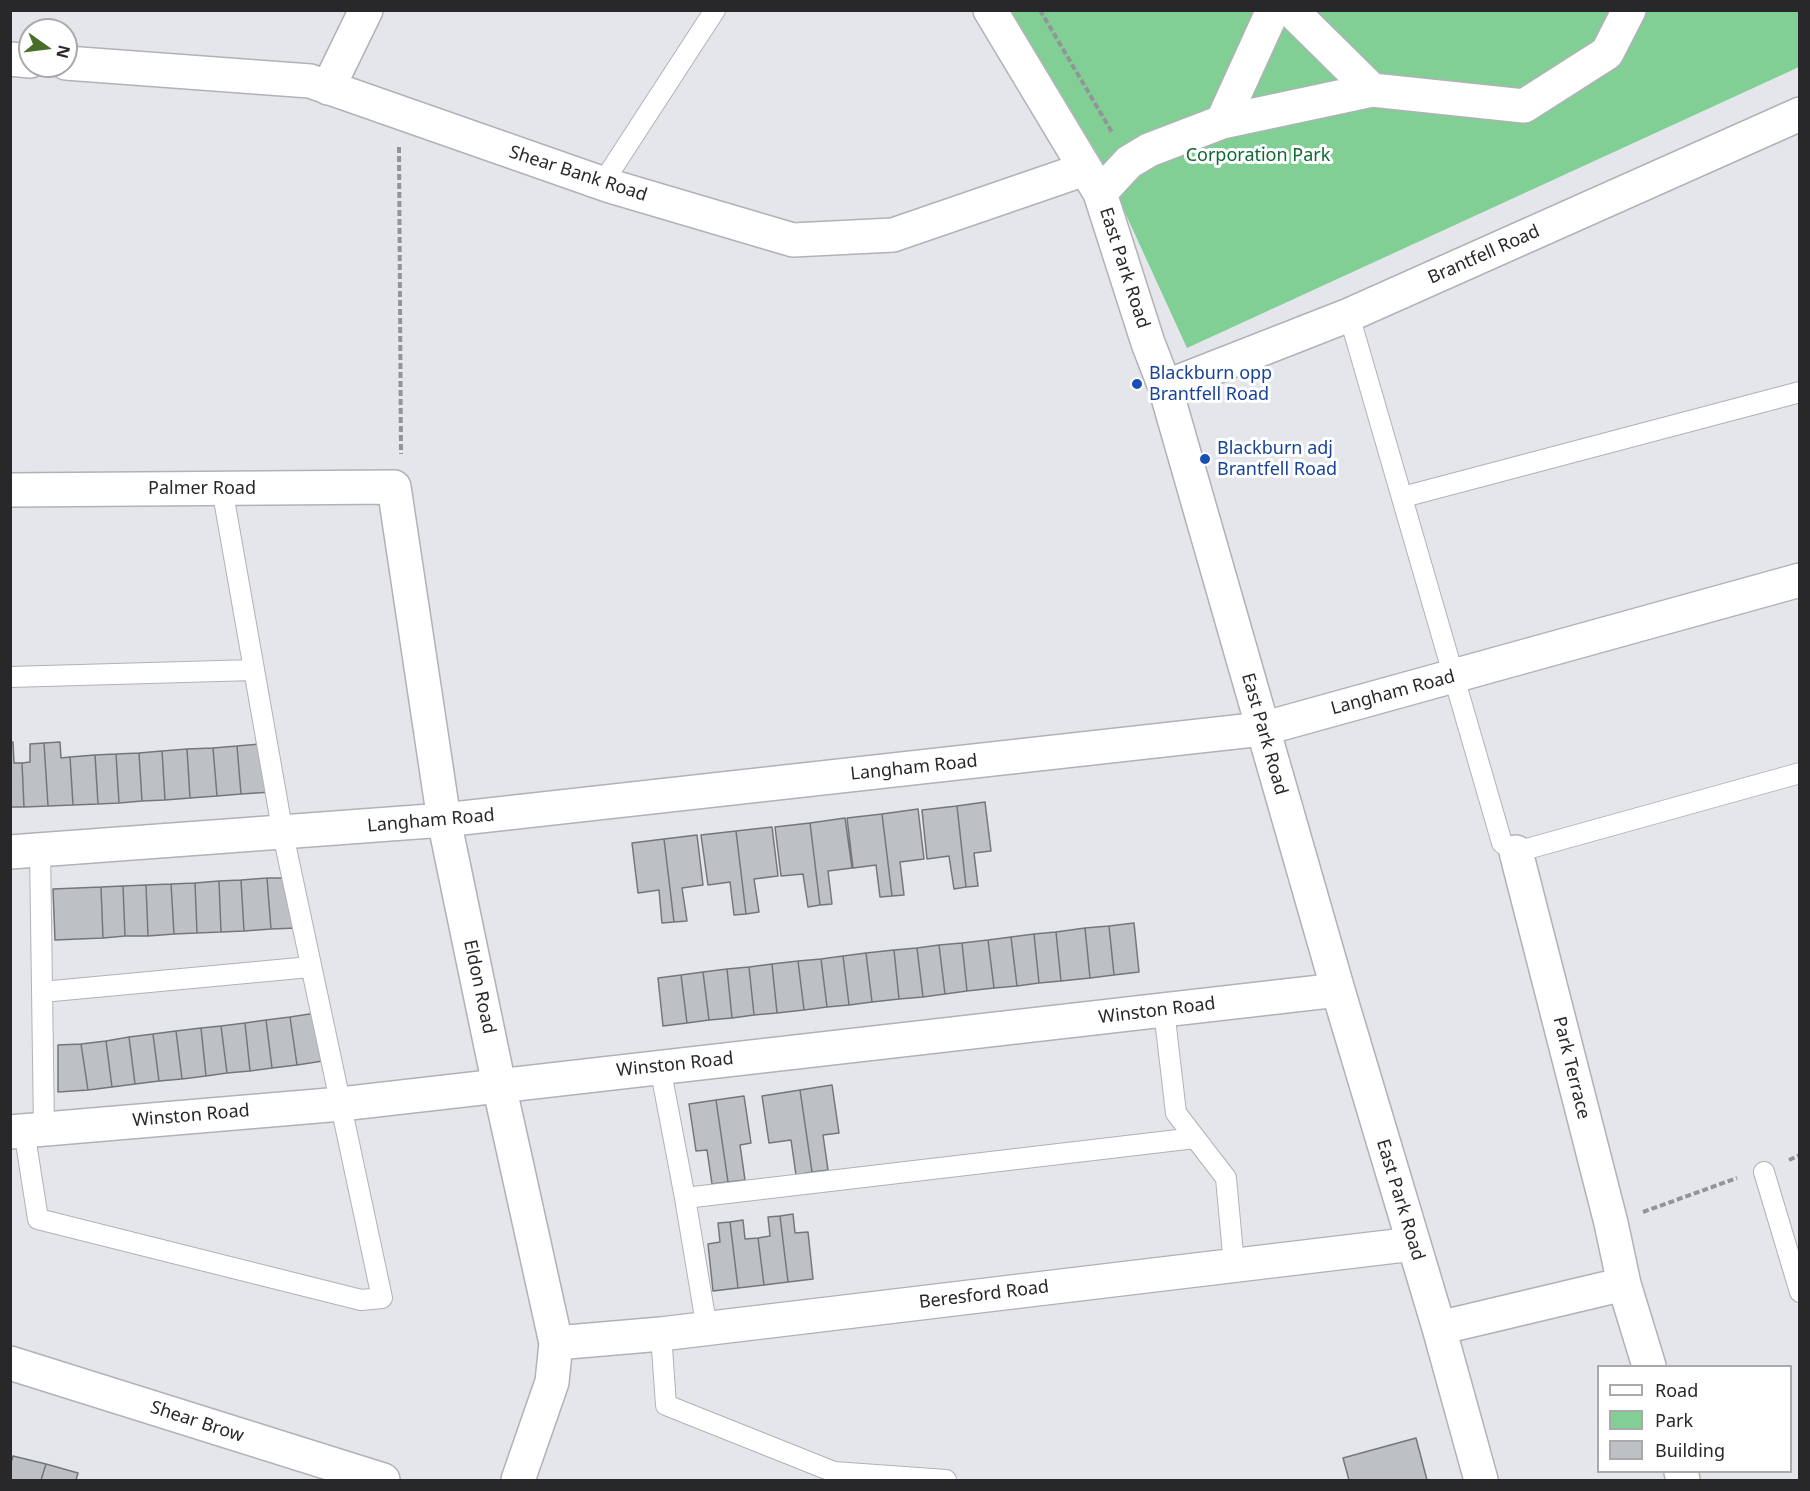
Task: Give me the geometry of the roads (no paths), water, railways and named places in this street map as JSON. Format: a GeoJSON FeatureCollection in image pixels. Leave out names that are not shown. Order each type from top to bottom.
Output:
{"type":"FeatureCollection","features":[{"type":"Feature","properties":{"kind":"street"},"geometry":{"type":"LineString","coordinates":[[328,88],[366,10]]}},
{"type":"Feature","properties":{"kind":"street","name":"East Park Road"},"geometry":{"type":"LineString","coordinates":[[990,10],[1092,181],[1165,387],[1262,729],[1439,1328],[1480,1480]]}},
{"type":"Feature","properties":{"kind":"street"},"geometry":{"type":"LineString","coordinates":[[1222,122],[1273,10]]}},
{"type":"Feature","properties":{"kind":"street"},"geometry":{"type":"LineString","coordinates":[[1291,10],[1372,90]]}},
{"type":"Feature","properties":{"kind":"street"},"geometry":{"type":"LineString","coordinates":[[1092,181],[1149,150],[1222,122],[1372,90],[1524,106],[1607,53],[1629,10]]}},
{"type":"Feature","properties":{"kind":"street","name":"Shear Bank Road"},"geometry":{"type":"LineString","coordinates":[[78,64],[310,81],[603,184],[793,240],[893,235],[1092,181]]}},
{"type":"Feature","properties":{"kind":"street","name":"Brantfell Road"},"geometry":{"type":"LineString","coordinates":[[1165,387],[1349,315],[1800,114]]}},
{"type":"Feature","properties":{"kind":"street","name":"Palmer Road"},"geometry":{"type":"LineString","coordinates":[[10,490],[394,487]]}},
{"type":"Feature","properties":{"kind":"street","name":"Eldon Road"},"geometry":{"type":"LineString","coordinates":[[394,487],[444,820],[556,1343],[552,1382],[518,1480]]}},
{"type":"Feature","properties":{"kind":"street","name":"Langham Road"},"geometry":{"type":"LineString","coordinates":[[25,851],[283,834],[444,820],[1262,729],[1800,580]]}},
{"type":"Feature","properties":{"kind":"street","name":"Park Terrace"},"geometry":{"type":"LineString","coordinates":[[1516,852],[1611,1223],[1624,1284],[1649,1365]]}},
{"type":"Feature","properties":{"kind":"street","name":"Winston Road"},"geometry":{"type":"LineString","coordinates":[[26,1130],[341,1104],[1338,990]]}},
{"type":"Feature","properties":{"kind":"street","name":"Beresford Road"},"geometry":{"type":"LineString","coordinates":[[556,1343],[707,1329],[1413,1244]]}},
{"type":"Feature","properties":{"kind":"street"},"geometry":{"type":"LineString","coordinates":[[1439,1328],[1624,1284]]}},
{"type":"Feature","properties":{"kind":"street","name":"Shear Brow"},"geometry":{"type":"LineString","coordinates":[[10,1363],[383,1480]]}},
{"type":"Feature","properties":{"kind":"lane"},"geometry":{"type":"LineString","coordinates":[[603,184],[715,10]]}},
{"type":"Feature","properties":{"kind":"lane"},"geometry":{"type":"LineString","coordinates":[[1349,315],[1502,843],[1516,852],[1800,773]]}},
{"type":"Feature","properties":{"kind":"lane"},"geometry":{"type":"LineString","coordinates":[[1403,497],[1800,392]]}},
{"type":"Feature","properties":{"kind":"lane"},"geometry":{"type":"LineString","coordinates":[[25,851],[42,992],[26,1130],[38,1219],[361,1300],[382,1298],[283,834],[222,488]]}},
{"type":"Feature","properties":{"kind":"lane"},"geometry":{"type":"LineString","coordinates":[[10,677],[254,670]]}},
{"type":"Feature","properties":{"kind":"lane"},"geometry":{"type":"LineString","coordinates":[[42,992],[310,967]]}},
{"type":"Feature","properties":{"kind":"lane"},"geometry":{"type":"LineString","coordinates":[[1164,1010],[1176,1113],[1226,1178],[1234,1266]]}},
{"type":"Feature","properties":{"kind":"lane"},"geometry":{"type":"LineString","coordinates":[[660,1067],[707,1329]]}},
{"type":"Feature","properties":{"kind":"lane"},"geometry":{"type":"LineString","coordinates":[[685,1198],[1195,1138]]}},
{"type":"Feature","properties":{"kind":"lane"},"geometry":{"type":"LineString","coordinates":[[1764,1172],[1800,1292]]}},
{"type":"Feature","properties":{"kind":"lane"},"geometry":{"type":"LineString","coordinates":[[661,1334],[666,1405],[834,1472],[946,1480]]}},
{"type":"Feature","properties":{"kind":"place","name":"Blackburn opp Brantfell Road"},"geometry":{"type":"Point","coordinates":[1137,384]}},
{"type":"Feature","properties":{"kind":"place","name":"Blackburn adj Brantfell Road"},"geometry":{"type":"Point","coordinates":[1205,459]}},
{"type":"Feature","properties":{"kind":"park label","name":"Corporation Park"},"geometry":{"type":"Point","coordinates":[1258,156]}}]}
